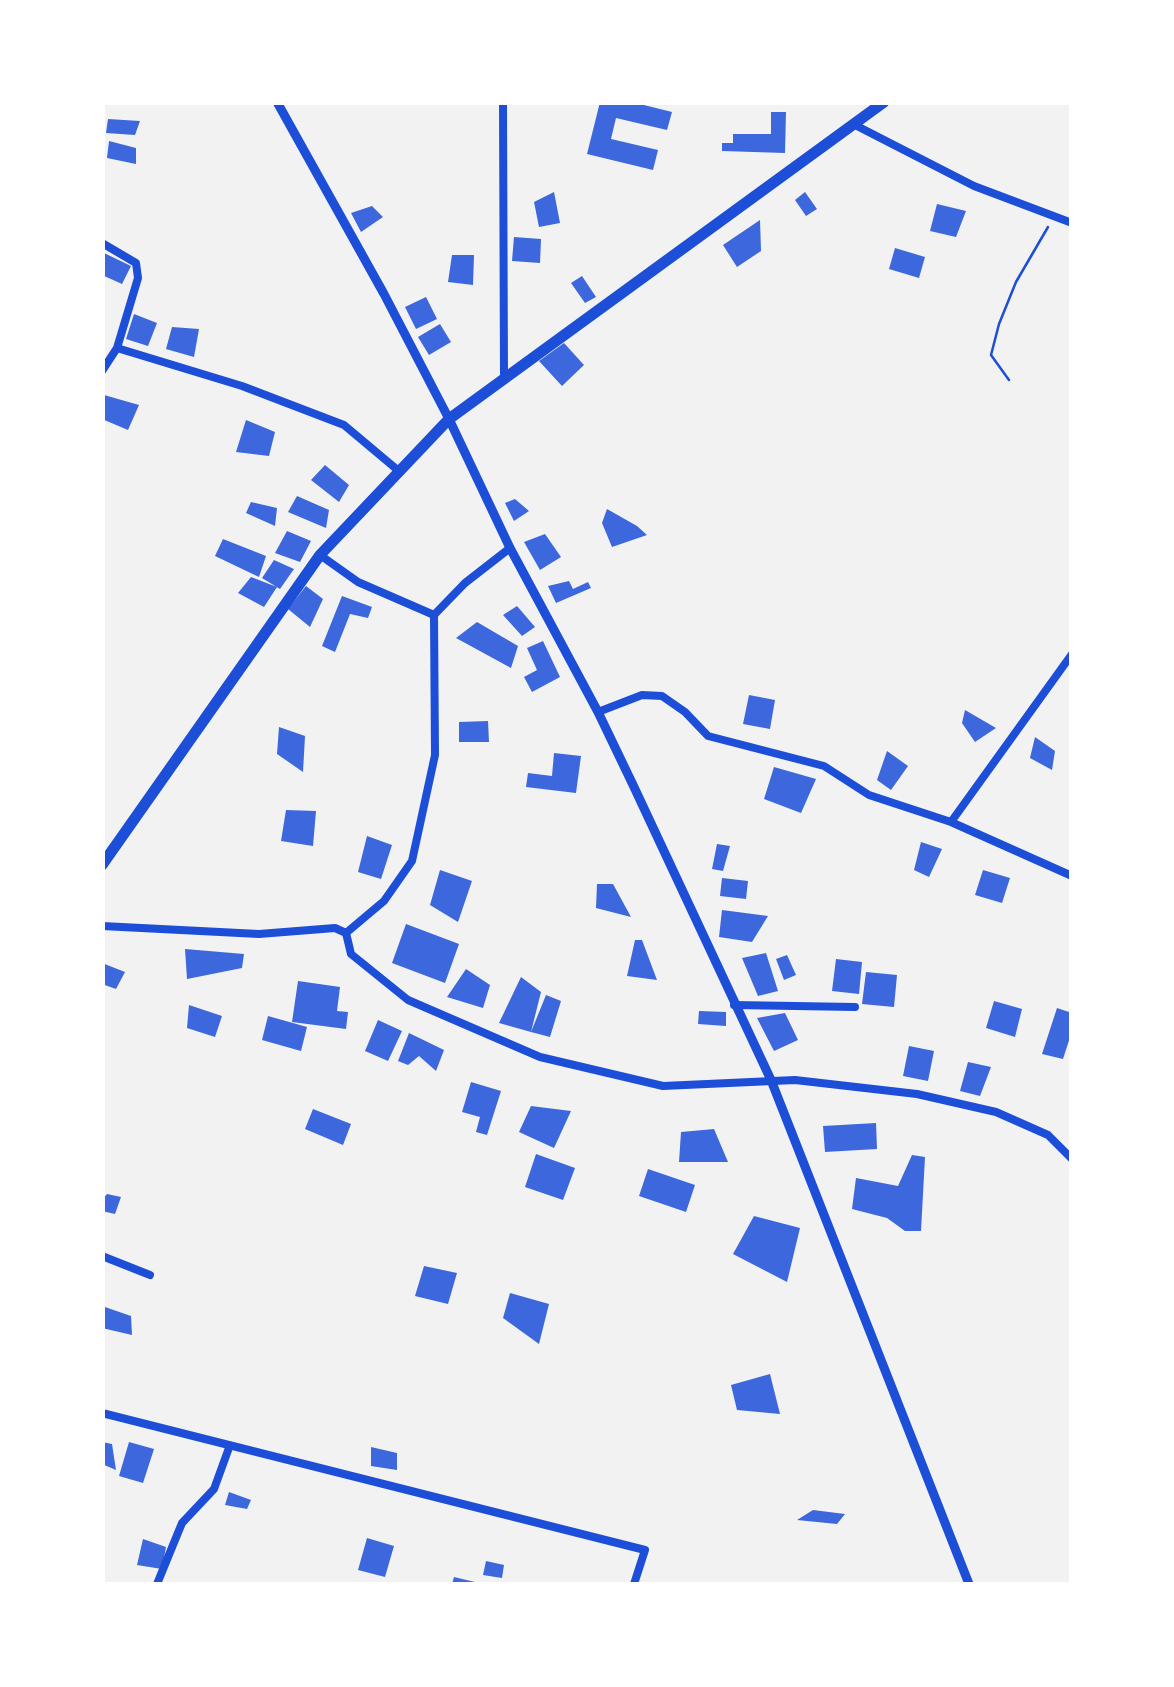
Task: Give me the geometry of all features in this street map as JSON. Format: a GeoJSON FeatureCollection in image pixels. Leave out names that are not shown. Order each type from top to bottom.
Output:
{"type":"FeatureCollection","features":[{"type":"Feature","properties":{"kind":"main road"},"geometry":{"type":"LineString","coordinates":[[102,864],[320,555],[449,418],[884,102]]}},
{"type":"Feature","properties":{"kind":"street"},"geometry":{"type":"LineString","coordinates":[[276,102],[384,294],[449,418],[510,548],[598,712],[771,1080],[970,1584]]}},
{"type":"Feature","properties":{"kind":"street"},"geometry":{"type":"LineString","coordinates":[[504,102],[504,378]]}},
{"type":"Feature","properties":{"kind":"street"},"geometry":{"type":"LineString","coordinates":[[855,125],[974,186],[1072,223]]}},
{"type":"Feature","properties":{"kind":"street"},"geometry":{"type":"LineString","coordinates":[[102,243],[136,263],[138,278],[117,348],[102,371]]}},
{"type":"Feature","properties":{"kind":"street"},"geometry":{"type":"LineString","coordinates":[[117,348],[242,386],[344,424],[400,472]]}},
{"type":"Feature","properties":{"kind":"street"},"geometry":{"type":"LineString","coordinates":[[346,932],[384,901],[412,861],[435,755],[434,616],[466,583],[510,548]]}},
{"type":"Feature","properties":{"kind":"street"},"geometry":{"type":"LineString","coordinates":[[320,555],[358,582],[434,616]]}},
{"type":"Feature","properties":{"kind":"street"},"geometry":{"type":"LineString","coordinates":[[952,822],[1072,654]]}},
{"type":"Feature","properties":{"kind":"street"},"geometry":{"type":"LineString","coordinates":[[598,712],[642,694],[662,696],[685,712],[708,736],[812,761],[869,796],[952,822],[1072,876]]}},
{"type":"Feature","properties":{"kind":"street"},"geometry":{"type":"LineString","coordinates":[[102,926],[260,934],[336,928],[346,932]]}},
{"type":"Feature","properties":{"kind":"street"},"geometry":{"type":"LineString","coordinates":[[346,932],[351,954],[408,1000],[540,1057],[662,1086],[718,1086],[771,1080],[917,1094],[996,1112],[1048,1135],[1072,1159]]}},
{"type":"Feature","properties":{"kind":"street"},"geometry":{"type":"LineString","coordinates":[[734,1005],[855,1006]]}},
{"type":"Feature","properties":{"kind":"street"},"geometry":{"type":"LineString","coordinates":[[102,1256],[150,1276]]}},
{"type":"Feature","properties":{"kind":"street"},"geometry":{"type":"LineString","coordinates":[[102,1413],[645,1550],[634,1584]]}},
{"type":"Feature","properties":{"kind":"street"},"geometry":{"type":"LineString","coordinates":[[157,1584],[182,1523],[214,1489],[230,1445]]}},
{"type":"Feature","properties":{"kind":"path"},"geometry":{"type":"LineString","coordinates":[[1009,380],[991,355],[999,324],[1016,282],[1053,217]]}},
{"type":"Feature","properties":{"kind":"building"},"geometry":{"type":"Polygon","coordinates":[[[600,102],[632,102],[672,112],[667,130],[616,118],[611,139],[658,150],[653,170],[587,154],[600,102]]]}},
{"type":"Feature","properties":{"kind":"building"},"geometry":{"type":"Polygon","coordinates":[[[771,112],[786,112],[785,153],[722,151],[722,143],[733,143],[733,134],[771,134],[771,112]]]}},
{"type":"Feature","properties":{"kind":"building"},"geometry":{"type":"Polygon","coordinates":[[[108,119],[140,121],[135,135],[106,133],[108,119]]]}},
{"type":"Feature","properties":{"kind":"building"},"geometry":{"type":"Polygon","coordinates":[[[109,141],[136,148],[136,164],[107,158],[109,141]]]}},
{"type":"Feature","properties":{"kind":"building"},"geometry":{"type":"Polygon","coordinates":[[[554,192],[560,223],[539,227],[534,202],[554,192]]]}},
{"type":"Feature","properties":{"kind":"building"},"geometry":{"type":"Polygon","coordinates":[[[805,192],[817,209],[806,216],[795,200],[805,192]]]}},
{"type":"Feature","properties":{"kind":"building"},"geometry":{"type":"Polygon","coordinates":[[[937,204],[966,211],[956,237],[930,231],[937,204]]]}},
{"type":"Feature","properties":{"kind":"building"},"geometry":{"type":"Polygon","coordinates":[[[372,206],[383,217],[361,232],[351,213],[372,206]]]}},
{"type":"Feature","properties":{"kind":"building"},"geometry":{"type":"Polygon","coordinates":[[[760,220],[761,251],[737,267],[723,245],[760,220]]]}},
{"type":"Feature","properties":{"kind":"building"},"geometry":{"type":"Polygon","coordinates":[[[514,237],[541,239],[540,263],[512,261],[514,237]]]}},
{"type":"Feature","properties":{"kind":"building"},"geometry":{"type":"Polygon","coordinates":[[[895,248],[925,257],[919,278],[889,269],[895,248]]]}},
{"type":"Feature","properties":{"kind":"building"},"geometry":{"type":"Polygon","coordinates":[[[102,252],[131,266],[122,284],[102,275],[102,252]]]}},
{"type":"Feature","properties":{"kind":"building"},"geometry":{"type":"Polygon","coordinates":[[[452,255],[474,255],[473,285],[448,282],[452,255]]]}},
{"type":"Feature","properties":{"kind":"building"},"geometry":{"type":"Polygon","coordinates":[[[582,276],[596,297],[585,303],[571,283],[582,276]]]}},
{"type":"Feature","properties":{"kind":"building"},"geometry":{"type":"Polygon","coordinates":[[[426,297],[437,319],[416,329],[405,307],[426,297]]]}},
{"type":"Feature","properties":{"kind":"building"},"geometry":{"type":"Polygon","coordinates":[[[134,314],[157,323],[148,346],[126,339],[134,314]]]}},
{"type":"Feature","properties":{"kind":"building"},"geometry":{"type":"Polygon","coordinates":[[[440,324],[451,342],[429,355],[418,337],[440,324]]]}},
{"type":"Feature","properties":{"kind":"building"},"geometry":{"type":"Polygon","coordinates":[[[172,327],[199,329],[194,357],[166,349],[172,327]]]}},
{"type":"Feature","properties":{"kind":"building"},"geometry":{"type":"Polygon","coordinates":[[[564,343],[584,365],[562,386],[539,361],[564,343]]]}},
{"type":"Feature","properties":{"kind":"building"},"geometry":{"type":"Polygon","coordinates":[[[104,395],[139,405],[128,430],[102,419],[104,395]]]}},
{"type":"Feature","properties":{"kind":"building"},"geometry":{"type":"Polygon","coordinates":[[[246,420],[275,432],[269,456],[236,452],[246,420]]]}},
{"type":"Feature","properties":{"kind":"building"},"geometry":{"type":"Polygon","coordinates":[[[325,465],[349,485],[339,502],[311,480],[325,465]]]}},
{"type":"Feature","properties":{"kind":"building"},"geometry":{"type":"Polygon","coordinates":[[[297,496],[329,510],[326,528],[288,512],[297,496]]]}},
{"type":"Feature","properties":{"kind":"building"},"geometry":{"type":"Polygon","coordinates":[[[515,499],[529,511],[514,521],[505,503],[515,499]]]}},
{"type":"Feature","properties":{"kind":"building"},"geometry":{"type":"Polygon","coordinates":[[[251,502],[277,508],[275,526],[246,513],[251,502]]]}},
{"type":"Feature","properties":{"kind":"building"},"geometry":{"type":"Polygon","coordinates":[[[607,509],[647,535],[612,547],[602,523],[607,509]]]}},
{"type":"Feature","properties":{"kind":"building"},"geometry":{"type":"Polygon","coordinates":[[[287,531],[311,541],[300,562],[275,553],[287,531]]]}},
{"type":"Feature","properties":{"kind":"building"},"geometry":{"type":"Polygon","coordinates":[[[545,534],[561,557],[540,570],[524,542],[545,534]]]}},
{"type":"Feature","properties":{"kind":"building"},"geometry":{"type":"Polygon","coordinates":[[[223,539],[266,556],[259,577],[215,556],[223,539]]]}},
{"type":"Feature","properties":{"kind":"building"},"geometry":{"type":"Polygon","coordinates":[[[274,560],[294,569],[280,589],[262,578],[274,560]]]}},
{"type":"Feature","properties":{"kind":"building"},"geometry":{"type":"Polygon","coordinates":[[[251,577],[277,587],[264,607],[238,593],[251,577]]]}},
{"type":"Feature","properties":{"kind":"building"},"geometry":{"type":"Polygon","coordinates":[[[569,581],[573,589],[588,582],[591,588],[556,603],[548,586],[569,581]]]}},
{"type":"Feature","properties":{"kind":"building"},"geometry":{"type":"Polygon","coordinates":[[[306,586],[323,599],[310,627],[288,609],[306,586]]]}},
{"type":"Feature","properties":{"kind":"building"},"geometry":{"type":"Polygon","coordinates":[[[342,596],[372,607],[368,618],[350,614],[335,652],[322,646],[342,596]]]}},
{"type":"Feature","properties":{"kind":"building"},"geometry":{"type":"Polygon","coordinates":[[[517,606],[535,627],[522,636],[503,615],[517,606]]]}},
{"type":"Feature","properties":{"kind":"building"},"geometry":{"type":"Polygon","coordinates":[[[477,622],[518,646],[511,668],[456,638],[477,622]]]}},
{"type":"Feature","properties":{"kind":"building"},"geometry":{"type":"Polygon","coordinates":[[[543,641],[560,677],[532,692],[524,677],[537,670],[527,648],[543,641]]]}},
{"type":"Feature","properties":{"kind":"building"},"geometry":{"type":"Polygon","coordinates":[[[749,695],[775,700],[770,729],[743,724],[749,695]]]}},
{"type":"Feature","properties":{"kind":"building"},"geometry":{"type":"Polygon","coordinates":[[[965,710],[996,728],[975,742],[962,723],[965,710]]]}},
{"type":"Feature","properties":{"kind":"building"},"geometry":{"type":"Polygon","coordinates":[[[488,721],[489,742],[459,742],[459,722],[488,721]]]}},
{"type":"Feature","properties":{"kind":"building"},"geometry":{"type":"Polygon","coordinates":[[[279,727],[305,736],[303,772],[277,754],[279,727]]]}},
{"type":"Feature","properties":{"kind":"building"},"geometry":{"type":"Polygon","coordinates":[[[1035,737],[1055,751],[1052,770],[1030,758],[1035,737]]]}},
{"type":"Feature","properties":{"kind":"building"},"geometry":{"type":"Polygon","coordinates":[[[887,751],[908,766],[891,790],[877,780],[887,751]]]}},
{"type":"Feature","properties":{"kind":"building"},"geometry":{"type":"Polygon","coordinates":[[[554,753],[581,756],[576,793],[526,787],[528,773],[552,776],[554,753]]]}},
{"type":"Feature","properties":{"kind":"building"},"geometry":{"type":"Polygon","coordinates":[[[774,767],[816,779],[801,813],[764,799],[774,767]]]}},
{"type":"Feature","properties":{"kind":"building"},"geometry":{"type":"Polygon","coordinates":[[[286,810],[316,811],[313,846],[281,841],[286,810]]]}},
{"type":"Feature","properties":{"kind":"building"},"geometry":{"type":"Polygon","coordinates":[[[367,836],[392,845],[381,879],[358,872],[367,836]]]}},
{"type":"Feature","properties":{"kind":"building"},"geometry":{"type":"Polygon","coordinates":[[[921,842],[942,849],[929,877],[914,870],[921,842]]]}},
{"type":"Feature","properties":{"kind":"building"},"geometry":{"type":"Polygon","coordinates":[[[717,844],[730,846],[723,871],[712,869],[717,844]]]}},
{"type":"Feature","properties":{"kind":"building"},"geometry":{"type":"Polygon","coordinates":[[[440,870],[472,881],[458,922],[430,905],[440,870]]]}},
{"type":"Feature","properties":{"kind":"building"},"geometry":{"type":"Polygon","coordinates":[[[983,870],[1010,878],[1002,903],[975,895],[983,870]]]}},
{"type":"Feature","properties":{"kind":"building"},"geometry":{"type":"Polygon","coordinates":[[[722,878],[748,881],[746,899],[720,896],[722,878]]]}},
{"type":"Feature","properties":{"kind":"building"},"geometry":{"type":"Polygon","coordinates":[[[597,884],[613,884],[631,917],[596,908],[597,884]]]}},
{"type":"Feature","properties":{"kind":"building"},"geometry":{"type":"Polygon","coordinates":[[[722,910],[768,916],[752,942],[719,937],[722,910]]]}},
{"type":"Feature","properties":{"kind":"building"},"geometry":{"type":"Polygon","coordinates":[[[406,924],[459,944],[445,983],[392,963],[406,924]]]}},
{"type":"Feature","properties":{"kind":"building"},"geometry":{"type":"Polygon","coordinates":[[[635,940],[642,940],[657,980],[627,976],[635,940]]]}},
{"type":"Feature","properties":{"kind":"building"},"geometry":{"type":"Polygon","coordinates":[[[185,949],[244,954],[242,968],[187,979],[185,949]]]}},
{"type":"Feature","properties":{"kind":"building"},"geometry":{"type":"Polygon","coordinates":[[[766,953],[778,991],[758,996],[742,958],[766,953]]]}},
{"type":"Feature","properties":{"kind":"building"},"geometry":{"type":"Polygon","coordinates":[[[787,955],[796,975],[784,980],[776,959],[787,955]]]}},
{"type":"Feature","properties":{"kind":"building"},"geometry":{"type":"Polygon","coordinates":[[[836,959],[862,962],[859,994],[832,991],[836,959]]]}},
{"type":"Feature","properties":{"kind":"building"},"geometry":{"type":"Polygon","coordinates":[[[102,963],[125,972],[116,989],[102,984],[102,963]]]}},
{"type":"Feature","properties":{"kind":"building"},"geometry":{"type":"Polygon","coordinates":[[[466,969],[490,985],[483,1008],[447,997],[466,969]]]}},
{"type":"Feature","properties":{"kind":"building"},"geometry":{"type":"Polygon","coordinates":[[[866,972],[897,975],[894,1007],[862,1004],[866,972]]]}},
{"type":"Feature","properties":{"kind":"building"},"geometry":{"type":"Polygon","coordinates":[[[521,977],[541,992],[531,1032],[499,1023],[521,977]]]}},
{"type":"Feature","properties":{"kind":"building"},"geometry":{"type":"Polygon","coordinates":[[[298,981],[340,987],[337,1011],[348,1012],[346,1029],[292,1022],[298,981]]]}},
{"type":"Feature","properties":{"kind":"building"},"geometry":{"type":"Polygon","coordinates":[[[546,995],[561,1001],[550,1037],[531,1032],[546,995]]]}},
{"type":"Feature","properties":{"kind":"building"},"geometry":{"type":"Polygon","coordinates":[[[994,1001],[1022,1009],[1015,1037],[986,1028],[994,1001]]]}},
{"type":"Feature","properties":{"kind":"building"},"geometry":{"type":"Polygon","coordinates":[[[189,1005],[222,1016],[215,1037],[187,1028],[189,1005]]]}},
{"type":"Feature","properties":{"kind":"building"},"geometry":{"type":"Polygon","coordinates":[[[1057,1008],[1072,1013],[1072,1031],[1063,1059],[1042,1054],[1057,1008]]]}},
{"type":"Feature","properties":{"kind":"building"},"geometry":{"type":"Polygon","coordinates":[[[699,1011],[726,1012],[726,1026],[698,1024],[699,1011]]]}},
{"type":"Feature","properties":{"kind":"building"},"geometry":{"type":"Polygon","coordinates":[[[785,1013],[798,1040],[774,1051],[757,1018],[785,1013]]]}},
{"type":"Feature","properties":{"kind":"building"},"geometry":{"type":"Polygon","coordinates":[[[268,1016],[307,1027],[301,1051],[262,1040],[268,1016]]]}},
{"type":"Feature","properties":{"kind":"building"},"geometry":{"type":"Polygon","coordinates":[[[378,1020],[402,1031],[388,1061],[365,1051],[378,1020]]]}},
{"type":"Feature","properties":{"kind":"building"},"geometry":{"type":"Polygon","coordinates":[[[409,1033],[444,1050],[436,1071],[419,1056],[408,1065],[398,1061],[409,1033]]]}},
{"type":"Feature","properties":{"kind":"building"},"geometry":{"type":"Polygon","coordinates":[[[909,1046],[934,1051],[928,1081],[903,1076],[909,1046]]]}},
{"type":"Feature","properties":{"kind":"building"},"geometry":{"type":"Polygon","coordinates":[[[968,1062],[991,1067],[980,1096],[960,1091],[968,1062]]]}},
{"type":"Feature","properties":{"kind":"building"},"geometry":{"type":"Polygon","coordinates":[[[471,1082],[501,1091],[487,1135],[476,1132],[480,1117],[462,1112],[471,1082]]]}},
{"type":"Feature","properties":{"kind":"building"},"geometry":{"type":"Polygon","coordinates":[[[531,1106],[571,1111],[554,1148],[519,1132],[531,1106]]]}},
{"type":"Feature","properties":{"kind":"building"},"geometry":{"type":"Polygon","coordinates":[[[313,1109],[351,1124],[343,1145],[305,1129],[313,1109]]]}},
{"type":"Feature","properties":{"kind":"building"},"geometry":{"type":"Polygon","coordinates":[[[876,1123],[877,1149],[825,1152],[823,1126],[876,1123]]]}},
{"type":"Feature","properties":{"kind":"building"},"geometry":{"type":"Polygon","coordinates":[[[714,1129],[728,1162],[679,1162],[681,1132],[714,1129]]]}},
{"type":"Feature","properties":{"kind":"building"},"geometry":{"type":"Polygon","coordinates":[[[536,1154],[575,1168],[563,1200],[525,1187],[536,1154]]]}},
{"type":"Feature","properties":{"kind":"building"},"geometry":{"type":"Polygon","coordinates":[[[912,1155],[925,1157],[921,1231],[905,1231],[887,1218],[852,1209],[856,1178],[898,1186],[912,1155]]]}},
{"type":"Feature","properties":{"kind":"building"},"geometry":{"type":"Polygon","coordinates":[[[648,1169],[695,1185],[686,1212],[639,1196],[648,1169]]]}},
{"type":"Feature","properties":{"kind":"building"},"geometry":{"type":"Polygon","coordinates":[[[107,1194],[121,1197],[115,1214],[102,1211],[102,1200],[107,1194]]]}},
{"type":"Feature","properties":{"kind":"building"},"geometry":{"type":"Polygon","coordinates":[[[754,1216],[800,1228],[787,1282],[733,1254],[754,1216]]]}},
{"type":"Feature","properties":{"kind":"building"},"geometry":{"type":"Polygon","coordinates":[[[424,1266],[457,1273],[448,1304],[415,1296],[424,1266]]]}},
{"type":"Feature","properties":{"kind":"building"},"geometry":{"type":"Polygon","coordinates":[[[510,1293],[549,1304],[539,1344],[503,1318],[510,1293]]]}},
{"type":"Feature","properties":{"kind":"building"},"geometry":{"type":"Polygon","coordinates":[[[102,1306],[131,1316],[132,1335],[102,1328],[102,1306]]]}},
{"type":"Feature","properties":{"kind":"building"},"geometry":{"type":"Polygon","coordinates":[[[770,1374],[780,1414],[737,1410],[731,1385],[770,1374]]]}},
{"type":"Feature","properties":{"kind":"building"},"geometry":{"type":"Polygon","coordinates":[[[102,1442],[112,1444],[116,1470],[102,1464],[102,1442]]]}},
{"type":"Feature","properties":{"kind":"building"},"geometry":{"type":"Polygon","coordinates":[[[129,1442],[154,1449],[143,1483],[119,1476],[129,1442]]]}},
{"type":"Feature","properties":{"kind":"building"},"geometry":{"type":"Polygon","coordinates":[[[371,1447],[397,1453],[397,1470],[371,1466],[371,1447]]]}},
{"type":"Feature","properties":{"kind":"building"},"geometry":{"type":"Polygon","coordinates":[[[229,1492],[251,1500],[247,1509],[225,1505],[229,1492]]]}},
{"type":"Feature","properties":{"kind":"building"},"geometry":{"type":"Polygon","coordinates":[[[813,1510],[845,1514],[837,1524],[797,1520],[813,1510]]]}},
{"type":"Feature","properties":{"kind":"building"},"geometry":{"type":"Polygon","coordinates":[[[367,1538],[394,1546],[385,1577],[358,1570],[367,1538]]]}},
{"type":"Feature","properties":{"kind":"building"},"geometry":{"type":"Polygon","coordinates":[[[143,1539],[166,1547],[162,1569],[137,1565],[143,1539]]]}},
{"type":"Feature","properties":{"kind":"building"},"geometry":{"type":"Polygon","coordinates":[[[486,1561],[504,1565],[502,1578],[483,1575],[486,1561]]]}},
{"type":"Feature","properties":{"kind":"building"},"geometry":{"type":"Polygon","coordinates":[[[454,1577],[479,1583],[479,1584],[452,1584],[454,1577]]]}}]}
